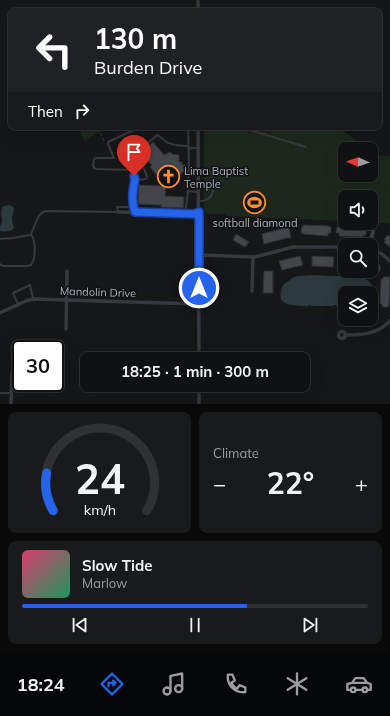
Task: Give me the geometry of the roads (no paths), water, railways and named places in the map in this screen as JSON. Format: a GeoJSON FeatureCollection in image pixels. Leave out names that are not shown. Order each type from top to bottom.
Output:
{"type":"FeatureCollection","features":[{"type":"Feature","properties":{"kind":"street"},"geometry":{"type":"LineString","coordinates":[[198,130],[199,352]]}},
{"type":"Feature","properties":{"kind":"street"},"geometry":{"type":"LineString","coordinates":[[118,212],[195,214],[199,212]]}},
{"type":"Feature","properties":{"kind":"street"},"geometry":{"type":"LineString","coordinates":[[199,255],[253,257],[293,247],[338,247]]}},
{"type":"Feature","properties":{"kind":"street"},"geometry":{"type":"LineString","coordinates":[[378,252],[390,261]]}},
{"type":"Feature","properties":{"kind":"street"},"geometry":{"type":"LineString","coordinates":[[252,291],[253,257]]}},
{"type":"Feature","properties":{"kind":"street"},"geometry":{"type":"LineString","coordinates":[[66,329],[68,271]]}},
{"type":"Feature","properties":{"kind":"street","name":"Mandolin Drive"},"geometry":{"type":"LineString","coordinates":[[0,313],[18,304],[33,299],[199,304]]}},
{"type":"Feature","properties":{"kind":"street"},"geometry":{"type":"LineString","coordinates":[[345,335],[369,334],[381,328],[390,321]]}},
{"type":"Feature","properties":{"kind":"street"},"geometry":{"type":"LineString","coordinates":[[199,392],[199,404]]}},
{"type":"Feature","properties":{"kind":"street"},"geometry":{"type":"LineString","coordinates":[[11,404],[12,393]]}},
{"type":"Feature","properties":{"kind":"lane"},"geometry":{"type":"LineString","coordinates":[[134,130],[108,142],[114,158],[94,159],[93,165],[94,168],[97,169],[133,171],[135,179],[133,190],[133,207],[135,212]]}},
{"type":"Feature","properties":{"kind":"lane"},"geometry":{"type":"LineString","coordinates":[[185,214],[189,167],[188,130]]}},
{"type":"Feature","properties":{"kind":"lane"},"geometry":{"type":"LineString","coordinates":[[250,130],[306,147]]}},
{"type":"Feature","properties":{"kind":"lane"},"geometry":{"type":"LineString","coordinates":[[135,179],[145,180],[147,178],[144,167],[134,155],[158,135],[166,143],[198,148]]}},
{"type":"Feature","properties":{"kind":"lane"},"geometry":{"type":"LineString","coordinates":[[198,169],[210,171],[214,183],[213,192],[210,198],[207,200],[199,200]]}},
{"type":"Feature","properties":{"kind":"lane"},"geometry":{"type":"LineString","coordinates":[[188,192],[199,192]]}},
{"type":"Feature","properties":{"kind":"lane"},"geometry":{"type":"LineString","coordinates":[[0,239],[30,235],[35,228],[38,215],[46,210],[118,212],[117,207],[133,207]]}},
{"type":"Feature","properties":{"kind":"lane"},"geometry":{"type":"LineString","coordinates":[[0,264],[3,266],[27,266],[33,263],[34,247],[31,233]]}},
{"type":"Feature","properties":{"kind":"lane"},"geometry":{"type":"LineString","coordinates":[[18,304],[13,293],[30,285],[33,299]]}},
{"type":"Feature","properties":{"kind":"lane"},"geometry":{"type":"LineString","coordinates":[[0,393],[12,393]]}},
{"type":"Feature","properties":{"kind":"place","name":"Lima Baptist Temple"},"geometry":{"type":"Point","coordinates":[169,177]}},
{"type":"Feature","properties":{"kind":"place","name":"softball diamond"},"geometry":{"type":"Point","coordinates":[255,203]}}]}
